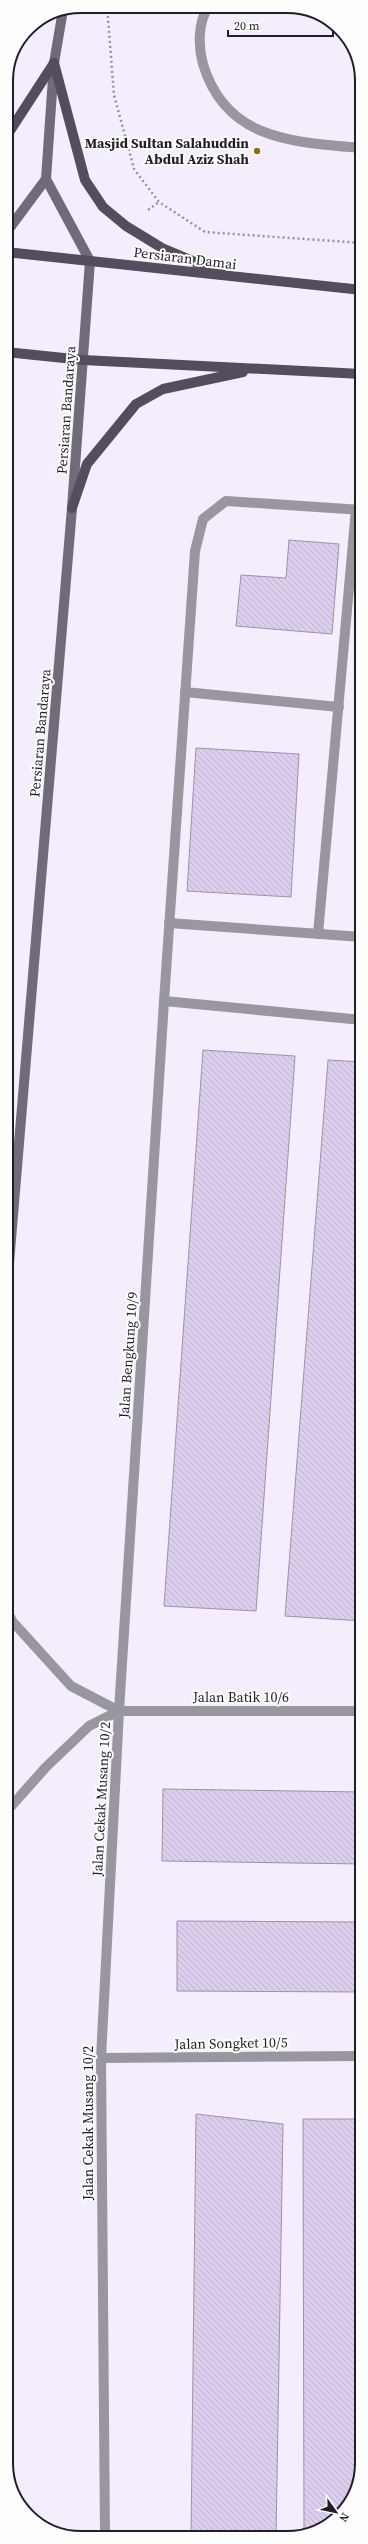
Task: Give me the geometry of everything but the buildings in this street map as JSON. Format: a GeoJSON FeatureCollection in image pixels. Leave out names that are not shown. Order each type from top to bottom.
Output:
{"type":"FeatureCollection","features":[{"type":"Feature","properties":{"kind":"main road"},"geometry":{"type":"LineString","coordinates":[[62,16],[54,63],[46,179],[90,261]]}},
{"type":"Feature","properties":{"kind":"main road"},"geometry":{"type":"LineString","coordinates":[[13,126],[54,63]]}},
{"type":"Feature","properties":{"kind":"main road"},"geometry":{"type":"LineString","coordinates":[[54,63],[85,180],[103,207],[126,226],[162,248],[231,278]]}},
{"type":"Feature","properties":{"kind":"main road"},"geometry":{"type":"LineString","coordinates":[[13,224],[46,179]]}},
{"type":"Feature","properties":{"kind":"main road","name":"Persiaran Damai"},"geometry":{"type":"LineString","coordinates":[[13,253],[231,278],[355,289]]}},
{"type":"Feature","properties":{"kind":"main road","name":"Persiaran Bandaraya"},"geometry":{"type":"LineString","coordinates":[[13,1215],[84,360],[90,261]]}},
{"type":"Feature","properties":{"kind":"main road"},"geometry":{"type":"LineString","coordinates":[[13,353],[84,360],[355,374]]}},
{"type":"Feature","properties":{"kind":"main road"},"geometry":{"type":"LineString","coordinates":[[72,508],[87,464],[136,404],[162,388],[256,369]]}},
{"type":"Feature","properties":{"kind":"street"},"geometry":{"type":"LineString","coordinates":[[206,13],[199,35],[202,60],[209,84],[226,108],[248,125],[274,135],[305,143],[355,147]]}},
{"type":"Feature","properties":{"kind":"street","name":"Jalan Bengkung 10/9"},"geometry":{"type":"LineString","coordinates":[[119,1711],[169,923],[195,551],[203,519],[226,501],[355,510]]}},
{"type":"Feature","properties":{"kind":"street"},"geometry":{"type":"LineString","coordinates":[[318,934],[338,706],[355,547]]}},
{"type":"Feature","properties":{"kind":"street"},"geometry":{"type":"LineString","coordinates":[[185,692],[338,706]]}},
{"type":"Feature","properties":{"kind":"street"},"geometry":{"type":"LineString","coordinates":[[169,923],[355,937]]}},
{"type":"Feature","properties":{"kind":"street"},"geometry":{"type":"LineString","coordinates":[[164,1001],[355,1019]]}},
{"type":"Feature","properties":{"kind":"street","name":"Jalan Batik 10/6"},"geometry":{"type":"LineString","coordinates":[[13,1622],[71,1686],[119,1711]]}},
{"type":"Feature","properties":{"kind":"street","name":"Jalan Batik 10/6"},"geometry":{"type":"LineString","coordinates":[[13,1804],[46,1767],[89,1726],[119,1711],[355,1711]]}},
{"type":"Feature","properties":{"kind":"street","name":"Jalan Cekak Musang 10/2"},"geometry":{"type":"LineString","coordinates":[[105,2531],[101,2058],[119,1711]]}},
{"type":"Feature","properties":{"kind":"street","name":"Jalan Songket 10/5"},"geometry":{"type":"LineString","coordinates":[[101,2058],[355,2056]]}},
{"type":"Feature","properties":{"kind":"path"},"geometry":{"type":"LineString","coordinates":[[108,13],[114,95],[134,169],[159,202],[205,232],[355,242]]}},
{"type":"Feature","properties":{"kind":"place","name":"Masjid Sultan Salahuddin Abdul Aziz Shah"},"geometry":{"type":"Point","coordinates":[257,151]}}]}
